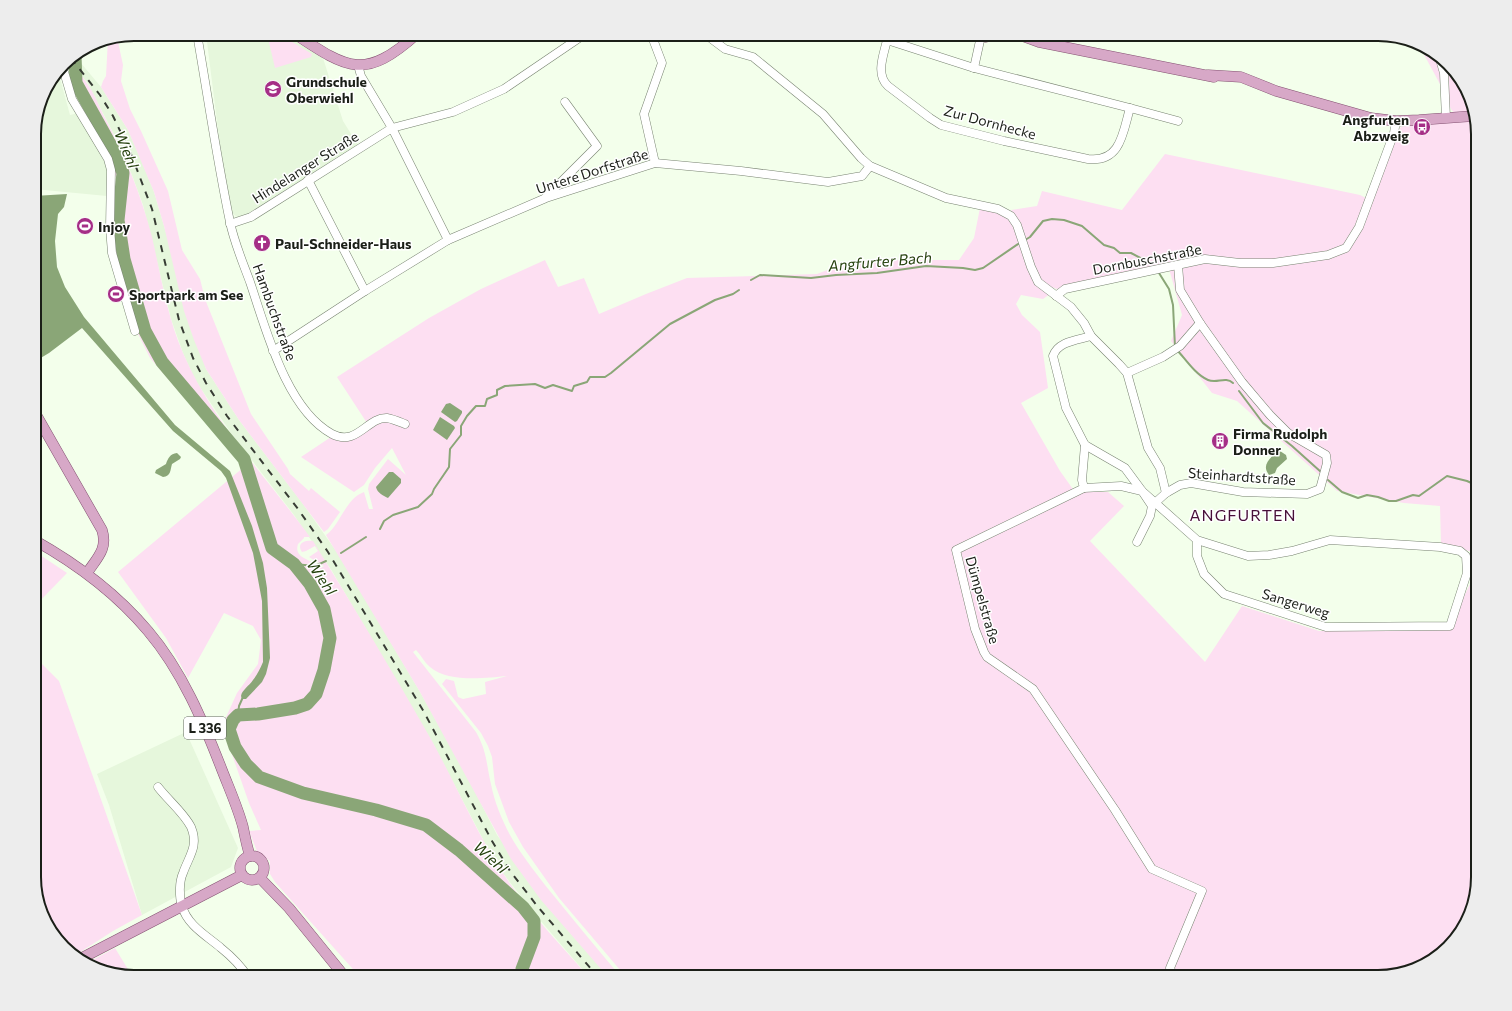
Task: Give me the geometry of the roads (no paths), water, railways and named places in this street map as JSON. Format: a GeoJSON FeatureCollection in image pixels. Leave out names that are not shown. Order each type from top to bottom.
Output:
{"type":"FeatureCollection","features":[{"type":"Feature","properties":{"kind":"main road"},"geometry":{"type":"LineString","coordinates":[[307,41],[339,61],[358,66],[375,63],[388,57],[408,41]]}},
{"type":"Feature","properties":{"kind":"main road"},"geometry":{"type":"LineString","coordinates":[[1036,41],[1208,75],[1241,77],[1276,91],[1371,118],[1396,121],[1469,116]]}},
{"type":"Feature","properties":{"kind":"main road"},"geometry":{"type":"LineString","coordinates":[[41,423],[102,530],[105,542],[102,550],[86,573]]}},
{"type":"Feature","properties":{"kind":"main road","name":"L 336"},"geometry":{"type":"LineString","coordinates":[[41,544],[86,573],[122,604],[148,632],[168,658],[188,690],[206,730],[243,826],[250,856]]}},
{"type":"Feature","properties":{"kind":"main road"},"geometry":{"type":"LineString","coordinates":[[250,856],[258,857],[263,863],[264,871],[260,878],[253,881],[242,875],[240,868],[243,860],[250,856]]}},
{"type":"Feature","properties":{"kind":"main road"},"geometry":{"type":"LineString","coordinates":[[86,956],[242,875]]}},
{"type":"Feature","properties":{"kind":"main road"},"geometry":{"type":"LineString","coordinates":[[260,878],[289,908],[339,970]]}},
{"type":"Feature","properties":{"kind":"street","name":"Hambuchstraße"},"geometry":{"type":"LineString","coordinates":[[198,41],[230,224],[273,351],[290,388],[314,419],[333,434],[347,437],[353,436],[378,420],[387,418],[405,424]]}},
{"type":"Feature","properties":{"kind":"street","name":"Hindelanger Straße"},"geometry":{"type":"LineString","coordinates":[[230,224],[251,217],[392,128],[453,112],[504,89],[575,41]]}},
{"type":"Feature","properties":{"kind":"street"},"geometry":{"type":"LineString","coordinates":[[654,41],[662,63],[644,114],[655,163]]}},
{"type":"Feature","properties":{"kind":"street"},"geometry":{"type":"LineString","coordinates":[[716,41],[726,48],[753,57],[823,114],[861,158],[870,166],[946,198],[998,209],[1011,216],[1017,225],[1031,267],[1038,282],[1071,307],[1084,323],[1091,336],[1120,364],[1127,373],[1148,448],[1160,468],[1166,493]]}},
{"type":"Feature","properties":{"kind":"street","name":"Zur Dornhecke"},"geometry":{"type":"LineString","coordinates":[[887,41],[881,70],[882,80],[941,125],[1095,160],[1111,155],[1117,148],[1130,108]]}},
{"type":"Feature","properties":{"kind":"street","name":"Zur Dornhecke"},"geometry":{"type":"LineString","coordinates":[[890,41],[974,68],[1178,121]]}},
{"type":"Feature","properties":{"kind":"street"},"geometry":{"type":"LineString","coordinates":[[974,68],[978,41]]}},
{"type":"Feature","properties":{"kind":"street"},"geometry":{"type":"LineString","coordinates":[[358,66],[361,76],[392,128],[448,240]]}},
{"type":"Feature","properties":{"kind":"street"},"geometry":{"type":"LineString","coordinates":[[1443,68],[1446,118]]}},
{"type":"Feature","properties":{"kind":"street"},"geometry":{"type":"LineString","coordinates":[[64,73],[72,99],[108,159],[111,170],[110,228],[112,253],[135,330]]}},
{"type":"Feature","properties":{"kind":"street"},"geometry":{"type":"LineString","coordinates":[[546,198],[597,146],[565,102]]}},
{"type":"Feature","properties":{"kind":"street","name":"Dornbuschstraße"},"geometry":{"type":"LineString","coordinates":[[1056,296],[1066,289],[1205,259],[1240,263],[1272,263],[1328,255],[1346,248],[1359,227],[1394,133],[1396,121]]}},
{"type":"Feature","properties":{"kind":"street","name":"Untere Dorfstraße"},"geometry":{"type":"LineString","coordinates":[[273,351],[365,291],[448,240],[546,198],[655,163],[741,171],[828,182],[862,176],[870,166]]}},
{"type":"Feature","properties":{"kind":"street"},"geometry":{"type":"LineString","coordinates":[[308,180],[365,291]]}},
{"type":"Feature","properties":{"kind":"street"},"geometry":{"type":"LineString","coordinates":[[1127,373],[1163,357],[1180,346],[1200,324],[1180,290],[1178,265]]}},
{"type":"Feature","properties":{"kind":"street","name":"Steinhardtstraße"},"geometry":{"type":"LineString","coordinates":[[1156,502],[1166,493],[1180,485],[1191,483],[1244,492],[1307,494],[1320,489],[1327,463],[1326,455],[1288,433],[1270,415],[1242,382],[1200,324]]}},
{"type":"Feature","properties":{"kind":"street"},"geometry":{"type":"LineString","coordinates":[[1091,336],[1063,344],[1055,350],[1053,356],[1066,408],[1086,445],[1125,468],[1152,506],[1150,516],[1137,542]]}},
{"type":"Feature","properties":{"kind":"street"},"geometry":{"type":"LineString","coordinates":[[1084,488],[1082,480],[1086,445]]}},
{"type":"Feature","properties":{"kind":"street","name":"Dümpelstraße"},"geometry":{"type":"LineString","coordinates":[[1142,491],[1121,486],[1084,488],[956,550],[975,629],[987,657],[1033,689],[1115,810],[1152,869],[1202,891],[1170,968],[1171,970]]}},
{"type":"Feature","properties":{"kind":"street"},"geometry":{"type":"LineString","coordinates":[[1142,491],[1197,540]]}},
{"type":"Feature","properties":{"kind":"street","name":"Sangerweg"},"geometry":{"type":"LineString","coordinates":[[1197,540],[1248,556],[1292,552],[1330,540],[1440,547],[1460,551],[1466,556],[1467,572],[1450,626],[1326,627],[1224,594],[1204,574],[1198,556],[1197,540]]}},
{"type":"Feature","properties":{"kind":"street"},"geometry":{"type":"LineString","coordinates":[[158,787],[190,826],[194,843],[190,860],[183,873],[180,886],[181,906],[190,922],[223,949],[243,970]]}},
{"type":"Feature","properties":{"kind":"waterway","name":"Wiehl"},"geometry":{"type":"LineString","coordinates":[[75,62],[76,83],[115,153],[123,173],[118,220],[124,259],[145,331],[162,362],[244,459],[272,548],[294,564],[310,584],[324,609],[330,638],[324,670],[316,694],[307,704],[295,708],[258,714],[238,715],[233,720],[229,729],[235,747],[246,764],[259,777],[303,793],[376,810],[426,825],[459,850],[523,907],[534,921],[534,937],[522,970]]}},
{"type":"Feature","properties":{"kind":"waterway","name":"Angfurter Bach"},"geometry":{"type":"LineString","coordinates":[[1025,240],[1030,237],[1043,221],[1052,219],[1064,220],[1082,226],[1104,245],[1114,248],[1120,253],[1131,253],[1150,263]]}},
{"type":"Feature","properties":{"kind":"waterway","name":"Angfurter Bach"},"geometry":{"type":"LineString","coordinates":[[751,280],[760,275],[811,278],[877,273],[926,266],[975,270],[983,268],[1021,242]]}},
{"type":"Feature","properties":{"kind":"waterway","name":"Angfurter Bach"},"geometry":{"type":"LineString","coordinates":[[1159,273],[1169,289],[1173,305],[1175,347]]}},
{"type":"Feature","properties":{"kind":"waterway","name":"Angfurter Bach"},"geometry":{"type":"LineString","coordinates":[[380,529],[384,521],[393,515],[418,507],[432,494],[449,467],[450,449],[461,435],[461,426],[467,416],[476,406],[485,406],[487,399],[497,395],[497,390],[505,386],[535,384],[545,388],[553,385],[572,391],[574,386],[587,382],[590,377],[605,377],[611,373],[670,324],[715,300],[733,294],[739,290]]}},
{"type":"Feature","properties":{"kind":"waterway","name":"Angfurter Bach"},"geometry":{"type":"LineString","coordinates":[[1178,351],[1199,375],[1204,378],[1211,381],[1227,380],[1233,383]]}},
{"type":"Feature","properties":{"kind":"waterway","name":"Angfurter Bach"},"geometry":{"type":"LineString","coordinates":[[1239,391],[1263,423],[1321,472]]}},
{"type":"Feature","properties":{"kind":"waterway","name":"Angfurter Bach"},"geometry":{"type":"LineString","coordinates":[[1328,480],[1342,492],[1358,498],[1367,495],[1389,501],[1396,501],[1413,495],[1419,496],[1447,476],[1471,483]]}},
{"type":"Feature","properties":{"kind":"waterway","name":"Angfurter Bach"},"geometry":{"type":"LineString","coordinates":[[341,553],[366,537]]}},
{"type":"Feature","properties":{"kind":"waterway","name":"Angfurter Bach"},"geometry":{"type":"LineString","coordinates":[[294,564],[315,566],[326,561]]}},
{"type":"Feature","properties":{"kind":"waterway"},"geometry":{"type":"LineString","coordinates":[[238,715],[239,706],[243,697]]}},
{"type":"Feature","properties":{"kind":"railway"},"geometry":{"type":"LineString","coordinates":[[75,63],[100,95],[113,116],[131,154],[152,209],[179,320],[193,358],[206,383],[227,416],[298,509],[328,552],[424,712],[492,841],[510,871],[538,907],[592,970]]}},
{"type":"Feature","properties":{"kind":"place","name":"Grundschule Oberwiehl"},"geometry":{"type":"Point","coordinates":[273,89]}},
{"type":"Feature","properties":{"kind":"place","name":"Angfurten Abzweig"},"geometry":{"type":"Point","coordinates":[1422,127]}},
{"type":"Feature","properties":{"kind":"place","name":"Injoy"},"geometry":{"type":"Point","coordinates":[85,226]}},
{"type":"Feature","properties":{"kind":"place","name":"Paul-Schneider-Haus"},"geometry":{"type":"Point","coordinates":[262,243]}},
{"type":"Feature","properties":{"kind":"place","name":"Sportpark am See"},"geometry":{"type":"Point","coordinates":[116,294]}},
{"type":"Feature","properties":{"kind":"place","name":"Firma Rudolph Donner"},"geometry":{"type":"Point","coordinates":[1220,441]}},
{"type":"Feature","properties":{"kind":"district","name":"ANGFURTEN"},"geometry":{"type":"Point","coordinates":[1243,514]}}]}
